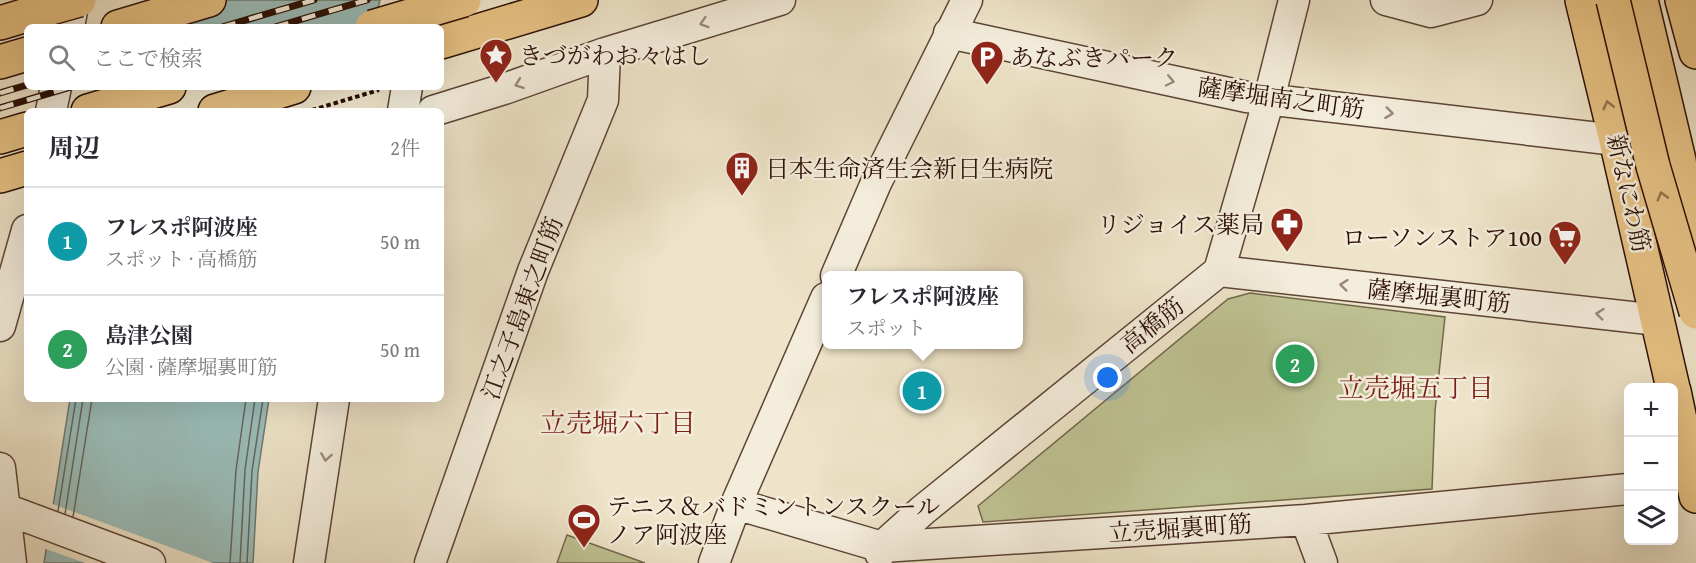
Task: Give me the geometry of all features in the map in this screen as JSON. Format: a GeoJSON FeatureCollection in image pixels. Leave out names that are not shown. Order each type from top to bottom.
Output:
{"type":"FeatureCollection","features":[{"type":"Feature","properties":{"kind":"main road"},"geometry":{"type":"LineString","coordinates":[[0,23],[79,0]]}},
{"type":"Feature","properties":{"kind":"main road"},"geometry":{"type":"LineString","coordinates":[[128,24],[209,0]]}},
{"type":"Feature","properties":{"kind":"main road"},"geometry":{"type":"LineString","coordinates":[[382,24],[464,0]]}},
{"type":"Feature","properties":{"kind":"main road"},"geometry":{"type":"LineString","coordinates":[[444,34],[581,0]]}},
{"type":"Feature","properties":{"kind":"main road","name":"新なにわ筋"},"geometry":{"type":"LineString","coordinates":[[1582,0],[1672,383]]}},
{"type":"Feature","properties":{"kind":"main road"},"geometry":{"type":"LineString","coordinates":[[1613,0],[1653,166],[1696,312]]}},
{"type":"Feature","properties":{"kind":"main road"},"geometry":{"type":"LineString","coordinates":[[1641,0],[1679,160],[1696,273]]}},
{"type":"Feature","properties":{"kind":"main road"},"geometry":{"type":"LineString","coordinates":[[1660,0],[1696,130]]}},
{"type":"Feature","properties":{"kind":"main road"},"geometry":{"type":"LineString","coordinates":[[1682,0],[1696,52]]}},
{"type":"Feature","properties":{"kind":"main road"},"geometry":{"type":"LineString","coordinates":[[0,62],[24,55]]}},
{"type":"Feature","properties":{"kind":"main road"},"geometry":{"type":"LineString","coordinates":[[98,108],[159,90]]}},
{"type":"Feature","properties":{"kind":"main road"},"geometry":{"type":"LineString","coordinates":[[225,108],[284,90]]}},
{"type":"Feature","properties":{"kind":"main road"},"geometry":{"type":"LineString","coordinates":[[0,137],[24,130]]}},
{"type":"Feature","properties":{"kind":"main road","name":"新なにわ筋"},"geometry":{"type":"LineString","coordinates":[[1678,422],[1688,488]]}},
{"type":"Feature","properties":{"kind":"street"},"geometry":{"type":"LineString","coordinates":[[70,24],[74,0]]}},
{"type":"Feature","properties":{"kind":"street"},"geometry":{"type":"LineString","coordinates":[[422,0],[430,24]]}},
{"type":"Feature","properties":{"kind":"street"},"geometry":{"type":"LineString","coordinates":[[443,108],[605,53],[780,0]]}},
{"type":"Feature","properties":{"kind":"street"},"geometry":{"type":"LineString","coordinates":[[838,271],[876,183],[967,0]]}},
{"type":"Feature","properties":{"kind":"street"},"geometry":{"type":"LineString","coordinates":[[1219,271],[1269,99],[1294,0]]}},
{"type":"Feature","properties":{"kind":"street"},"geometry":{"type":"LineString","coordinates":[[1386,0],[1431,12],[1477,0]]}},
{"type":"Feature","properties":{"kind":"street","name":"薩摩堀南之町筋"},"geometry":{"type":"LineString","coordinates":[[949,33],[1247,97],[1616,140]]}},
{"type":"Feature","properties":{"kind":"street","name":"江之子島東之町筋"},"geometry":{"type":"LineString","coordinates":[[430,563],[533,271],[603,100],[605,53]]}},
{"type":"Feature","properties":{"kind":"street"},"geometry":{"type":"LineString","coordinates":[[52,108],[55,90]]}},
{"type":"Feature","properties":{"kind":"street"},"geometry":{"type":"LineString","coordinates":[[404,108],[406,90]]}},
{"type":"Feature","properties":{"kind":"street"},"geometry":{"type":"LineString","coordinates":[[0,251],[18,236]]}},
{"type":"Feature","properties":{"kind":"street"},"geometry":{"type":"LineString","coordinates":[[0,326],[18,236]]}},
{"type":"Feature","properties":{"kind":"street","name":"薩摩堀裏町筋"},"geometry":{"type":"LineString","coordinates":[[1219,271],[1658,320]]}},
{"type":"Feature","properties":{"kind":"street","name":"高橋筋"},"geometry":{"type":"LineString","coordinates":[[879,555],[923,510],[1219,271]]}},
{"type":"Feature","properties":{"kind":"street"},"geometry":{"type":"LineString","coordinates":[[714,563],[736,504],[822,307]]}},
{"type":"Feature","properties":{"kind":"street"},"geometry":{"type":"LineString","coordinates":[[309,563],[334,402]]}},
{"type":"Feature","properties":{"kind":"street"},"geometry":{"type":"LineString","coordinates":[[0,468],[11,563]]}},
{"type":"Feature","properties":{"kind":"street","name":"立売堀裏町筋"},"geometry":{"type":"LineString","coordinates":[[736,504],[879,555],[1306,520],[1624,489]]}},
{"type":"Feature","properties":{"kind":"street"},"geometry":{"type":"LineString","coordinates":[[3,509],[150,563]]}},
{"type":"Feature","properties":{"kind":"street"},"geometry":{"type":"LineString","coordinates":[[1306,520],[1322,563]]}},
{"type":"Feature","properties":{"kind":"path"},"geometry":{"type":"LineString","coordinates":[[318,108],[379,90]]}},
{"type":"Feature","properties":{"kind":"green space"},"geometry":{"type":"Polygon","coordinates":[[[1250,293],[1445,317],[1435,411],[1432,489],[983,522],[978,506],[1228,299],[1250,293]]]}},
{"type":"Feature","properties":{"kind":"green space","name":"テニス＆バドミントンスクール ノア阿波座"},"geometry":{"type":"Polygon","coordinates":[[[567,535],[645,563],[557,563],[567,535]]]}},
{"type":"Feature","properties":{"kind":"water"},"geometry":{"type":"Polygon","coordinates":[[[147,0],[380,0],[374,24],[142,24],[147,0]]]}},
{"type":"Feature","properties":{"kind":"water"},"geometry":{"type":"Polygon","coordinates":[[[70,402],[269,402],[258,472],[253,563],[44,563],[70,402]]]}},
{"type":"Feature","properties":{"kind":"pier"},"geometry":{"type":"Polygon","coordinates":[[[200,90],[359,90],[355,108],[136,108],[200,90]]]}},
{"type":"Feature","properties":{"kind":"pier"},"geometry":{"type":"Polygon","coordinates":[[[50,503],[213,563],[85,563],[43,548],[50,503]]]}},
{"type":"Feature","properties":{"kind":"railway"},"geometry":{"type":"LineString","coordinates":[[232,24],[314,0]]}},
{"type":"Feature","properties":{"kind":"railway"},"geometry":{"type":"LineString","coordinates":[[285,24],[367,0]]}},
{"type":"Feature","properties":{"kind":"railway"},"geometry":{"type":"LineString","coordinates":[[0,93],[24,86]]}},
{"type":"Feature","properties":{"kind":"railway"},"geometry":{"type":"LineString","coordinates":[[0,108],[61,90]]}},
{"type":"Feature","properties":{"kind":"place","name":"きづがわお々はし"},"geometry":{"type":"Point","coordinates":[496,84]}},
{"type":"Feature","properties":{"kind":"place","name":"あなぶきパーク"},"geometry":{"type":"Point","coordinates":[987,86]}},
{"type":"Feature","properties":{"kind":"place","name":"日本生命済生会新日生病院"},"geometry":{"type":"Point","coordinates":[742,197]}},
{"type":"Feature","properties":{"kind":"place","name":"リジョイス薬局"},"geometry":{"type":"Point","coordinates":[1287,253]}},
{"type":"Feature","properties":{"kind":"place","name":"ローソンストア100"},"geometry":{"type":"Point","coordinates":[1565,266]}},
{"type":"Feature","properties":{"kind":"place","name":"島津公園"},"geometry":{"type":"Point","coordinates":[1295,364]}},
{"type":"Feature","properties":{"kind":"place","name":"フレスポ阿波座"},"geometry":{"type":"Point","coordinates":[922,391]}},
{"type":"Feature","properties":{"kind":"place","name":"テニス＆バドミントンスクール ノア阿波座"},"geometry":{"type":"Point","coordinates":[584,549]}},
{"type":"Feature","properties":{"kind":"district","name":"立売堀五丁目"},"geometry":{"type":"Point","coordinates":[1416,387]}},
{"type":"Feature","properties":{"kind":"district","name":"立売堀六丁目"},"geometry":{"type":"Point","coordinates":[618,422]}}]}
